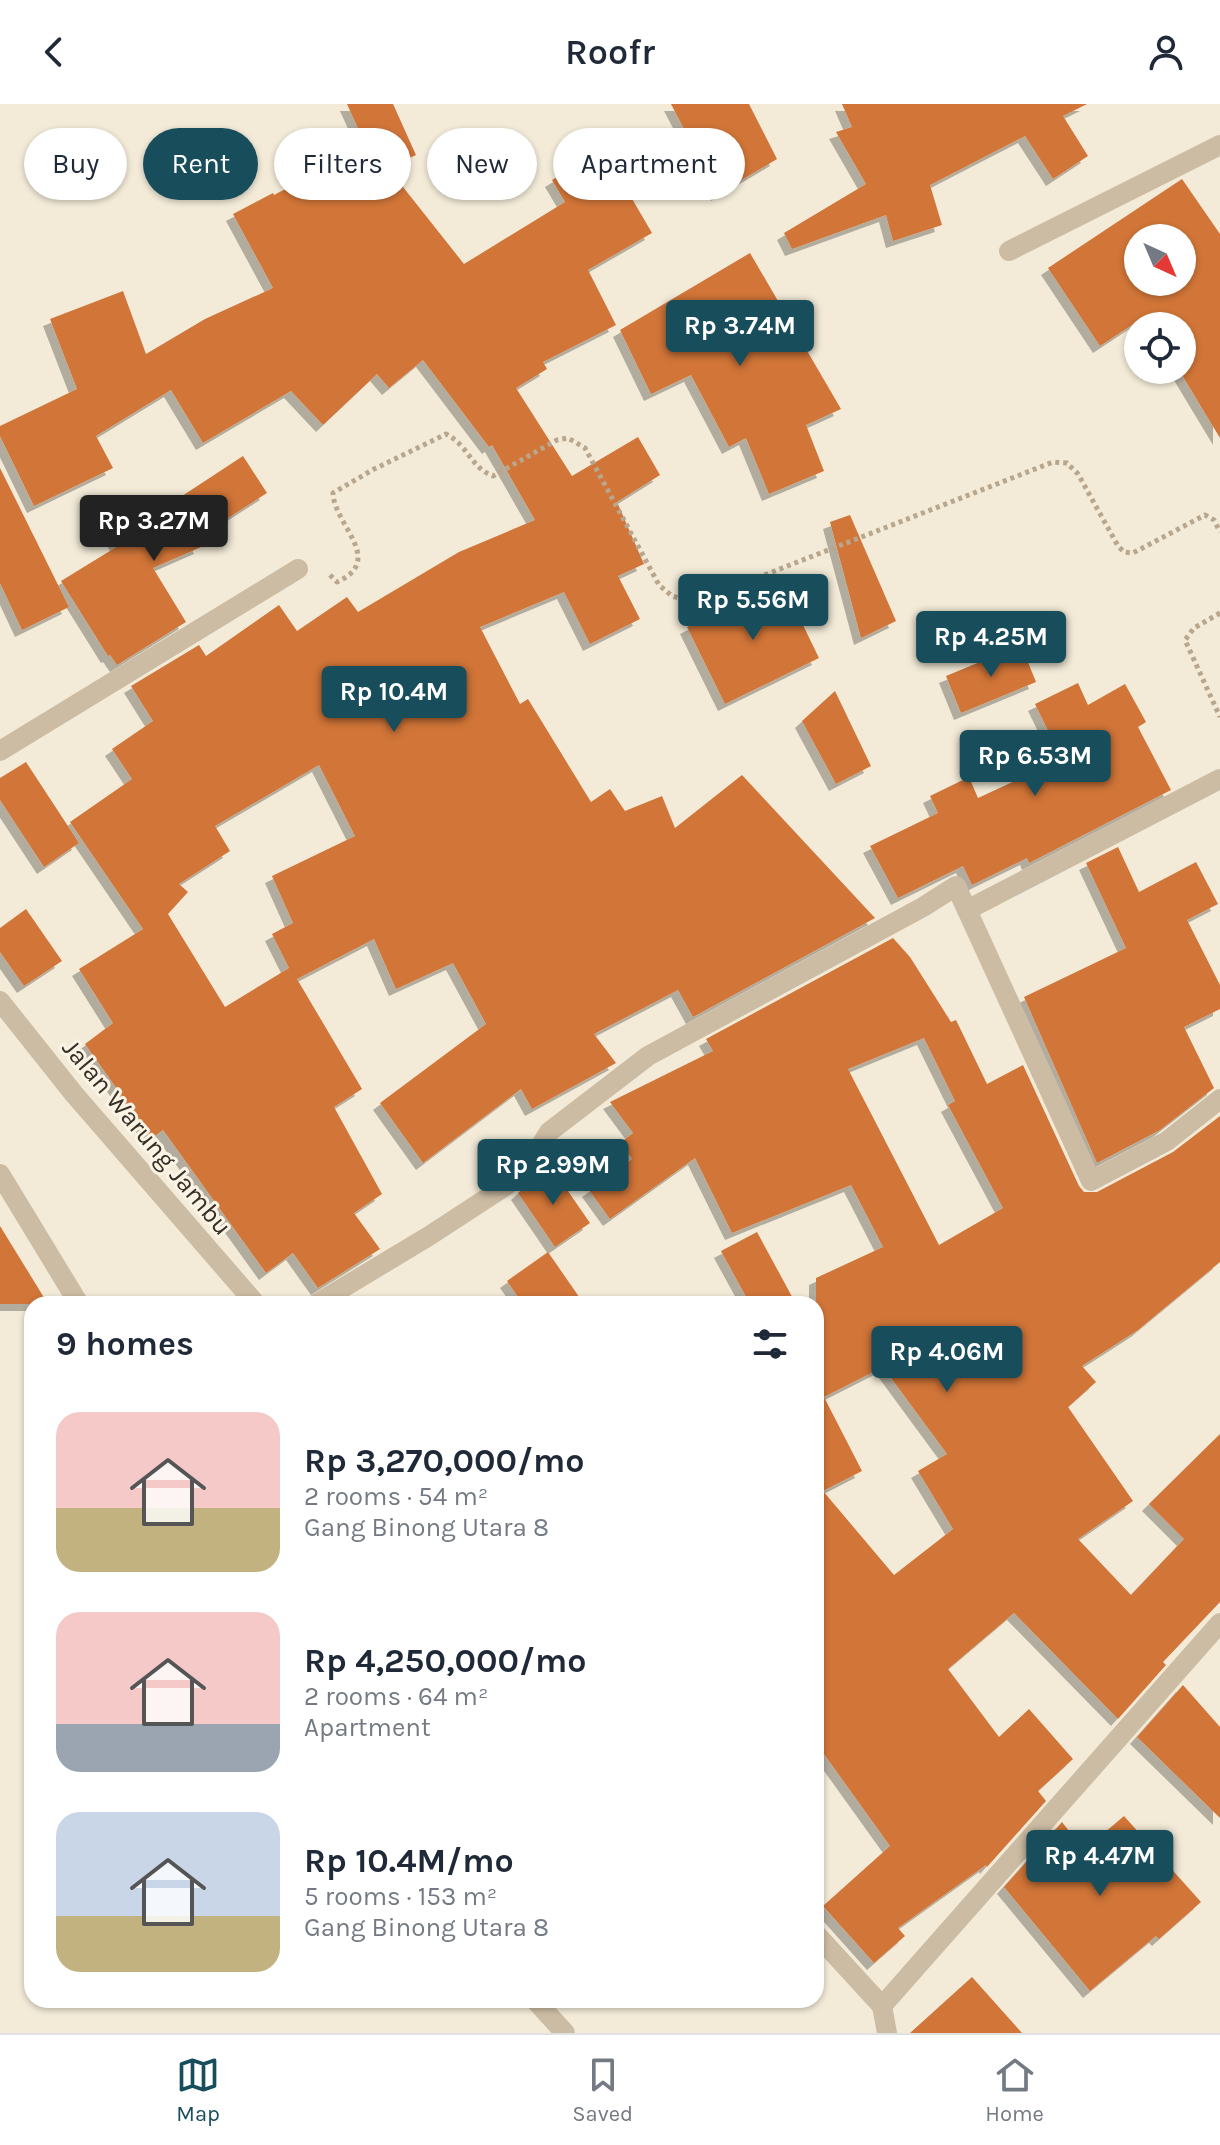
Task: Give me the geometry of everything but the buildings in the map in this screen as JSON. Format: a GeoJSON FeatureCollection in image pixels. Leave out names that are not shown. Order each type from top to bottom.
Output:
{"type":"FeatureCollection","features":[{"type":"Feature","properties":{"kind":"street"},"geometry":{"type":"LineString","coordinates":[[1009,251],[1220,145]]}},
{"type":"Feature","properties":{"kind":"street"},"geometry":{"type":"LineString","coordinates":[[0,751],[298,569]]}},
{"type":"Feature","properties":{"kind":"street"},"geometry":{"type":"LineString","coordinates":[[967,910],[1220,779]]}},
{"type":"Feature","properties":{"kind":"street"},"geometry":{"type":"LineString","coordinates":[[329,1296],[507,1185],[532,1160],[549,1132],[648,1056],[923,907],[956,886],[1091,1181],[1167,1141],[1220,1099]]}},
{"type":"Feature","properties":{"kind":"street","name":"Jalan Warung Jambu"},"geometry":{"type":"LineString","coordinates":[[0,1001],[74,1094],[249,1296]]}},
{"type":"Feature","properties":{"kind":"street"},"geometry":{"type":"LineString","coordinates":[[0,1174],[74,1296]]}},
{"type":"Feature","properties":{"kind":"street"},"geometry":{"type":"LineString","coordinates":[[882,2006],[1220,1623]]}},
{"type":"Feature","properties":{"kind":"street"},"geometry":{"type":"LineString","coordinates":[[824,1943],[882,2006],[887,2033]]}},
{"type":"Feature","properties":{"kind":"street"},"geometry":{"type":"LineString","coordinates":[[542,2008],[565,2033]]}},
{"type":"Feature","properties":{"kind":"path"},"geometry":{"type":"LineString","coordinates":[[322,565],[337,582],[357,567],[359,553],[333,504],[333,493],[446,434],[459,441],[482,472],[493,476],[557,440],[568,438],[585,448],[659,585],[672,596],[688,601],[744,583],[1053,462],[1067,463],[1078,474],[1124,552],[1133,553],[1205,515],[1214,520],[1220,532]]}},
{"type":"Feature","properties":{"kind":"path"},"geometry":{"type":"LineString","coordinates":[[1220,613],[1194,628],[1185,640],[1220,717]]}}]}
